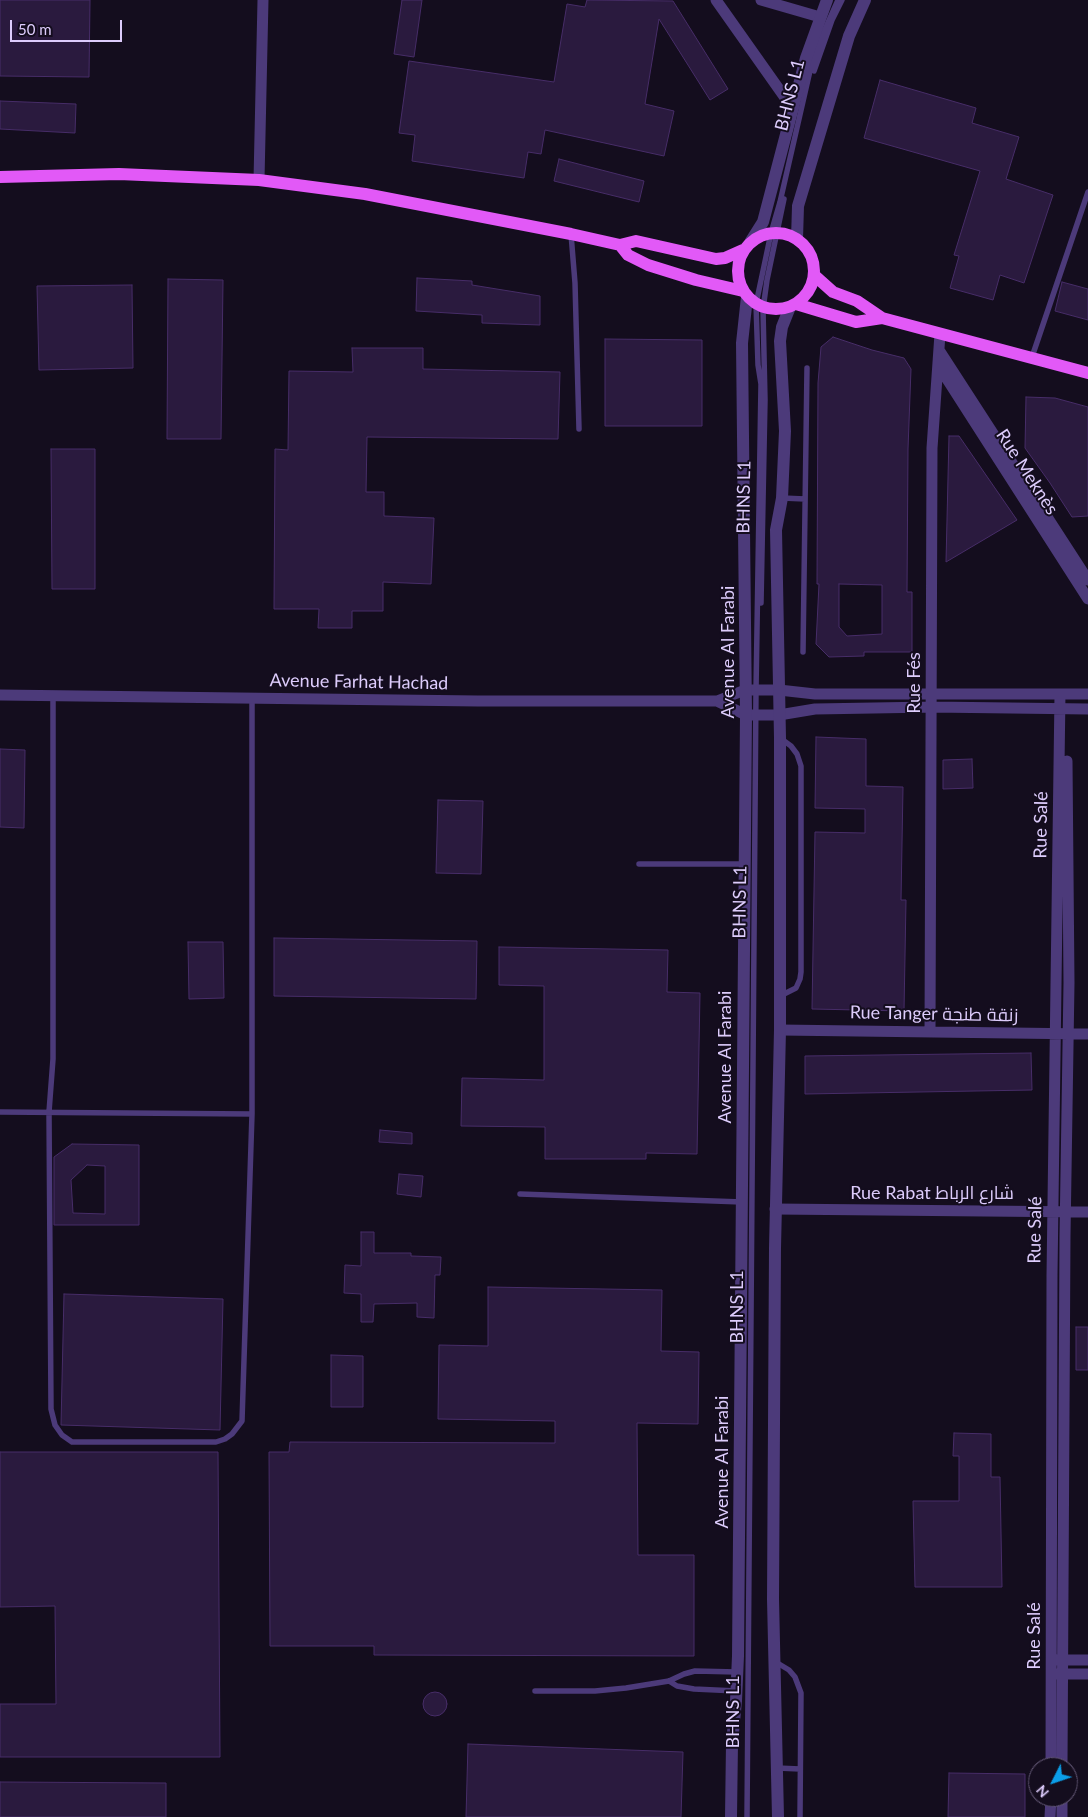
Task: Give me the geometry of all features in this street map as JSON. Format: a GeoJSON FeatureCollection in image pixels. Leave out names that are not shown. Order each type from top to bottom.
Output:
{"type":"FeatureCollection","features":[{"type":"Feature","properties":{"kind":"main road"},"geometry":{"type":"LineString","coordinates":[[0,177],[119,174],[259,180],[364,194],[620,245],[636,241],[716,259],[725,258],[747,245],[774,233],[785,233],[798,240],[810,253],[814,275],[811,288],[804,298],[793,306],[778,310],[696,280],[648,265],[628,255],[620,245]]}},
{"type":"Feature","properties":{"kind":"main road"},"geometry":{"type":"LineString","coordinates":[[747,245],[738,261],[737,273],[740,285],[752,300]]}},
{"type":"Feature","properties":{"kind":"main road"},"geometry":{"type":"LineString","coordinates":[[814,275],[833,292],[857,301],[882,318],[1088,373]]}},
{"type":"Feature","properties":{"kind":"main road"},"geometry":{"type":"LineString","coordinates":[[793,306],[856,322],[882,318]]}},
{"type":"Feature","properties":{"kind":"street"},"geometry":{"type":"LineString","coordinates":[[259,180],[263,0]]}},
{"type":"Feature","properties":{"kind":"street"},"geometry":{"type":"LineString","coordinates":[[716,0],[793,109]]}},
{"type":"Feature","properties":{"kind":"street"},"geometry":{"type":"LineString","coordinates":[[761,0],[820,17]]}},
{"type":"Feature","properties":{"kind":"street"},"geometry":{"type":"LineString","coordinates":[[747,245],[763,222],[806,58],[827,0]]}},
{"type":"Feature","properties":{"kind":"street"},"geometry":{"type":"LineString","coordinates":[[798,240],[798,206],[849,36],[865,0]]}},
{"type":"Feature","properties":{"kind":"street","name":"Avenue Al Farabi"},"geometry":{"type":"LineString","coordinates":[[731,1817],[732,1743],[738,1672],[744,864],[754,690],[742,343],[752,300]]}},
{"type":"Feature","properties":{"kind":"street"},"geometry":{"type":"LineString","coordinates":[[778,1817],[773,1599],[775,1209],[780,1030],[780,738],[776,530],[782,498],[786,432],[780,341],[782,327],[793,306]]}},
{"type":"Feature","properties":{"kind":"street","name":"Rue Fés"},"geometry":{"type":"LineString","coordinates":[[930,1032],[932,448],[940,334]]}},
{"type":"Feature","properties":{"kind":"street","name":"Rue Meknès"},"geometry":{"type":"LineString","coordinates":[[938,350],[1088,580]]}},
{"type":"Feature","properties":{"kind":"street","name":"Rue Meknès"},"geometry":{"type":"LineString","coordinates":[[938,365],[1088,599]]}},
{"type":"Feature","properties":{"kind":"street","name":"Avenue Farhat Hachad"},"geometry":{"type":"LineString","coordinates":[[0,695],[717,701],[754,690],[779,690],[815,694],[1088,694]]}},
{"type":"Feature","properties":{"kind":"street","name":"Rue Salé"},"geometry":{"type":"LineString","coordinates":[[1057,1660],[1068,1033],[1063,694]]}},
{"type":"Feature","properties":{"kind":"street","name":"Avenue Farhat Hachad"},"geometry":{"type":"LineString","coordinates":[[717,701],[753,715],[779,715],[815,709],[932,707],[1088,709]]}},
{"type":"Feature","properties":{"kind":"street","name":"Rue Salé"},"geometry":{"type":"LineString","coordinates":[[1061,1757],[1057,1674],[1053,1212],[1055,1033],[1063,709]]}},
{"type":"Feature","properties":{"kind":"street","name":"Rue Tanger زنقة طنجة"},"geometry":{"type":"LineString","coordinates":[[780,1030],[1088,1034]]}},
{"type":"Feature","properties":{"kind":"street","name":"Rue Rabat شارع الرباط"},"geometry":{"type":"LineString","coordinates":[[775,1209],[1088,1212]]}},
{"type":"Feature","properties":{"kind":"street"},"geometry":{"type":"LineString","coordinates":[[1057,1660],[1088,1660]]}},
{"type":"Feature","properties":{"kind":"street"},"geometry":{"type":"LineString","coordinates":[[1057,1674],[1088,1674]]}},
{"type":"Feature","properties":{"kind":"street","name":"Rue Salé"},"geometry":{"type":"LineString","coordinates":[[1052,1757],[1057,1674]]}},
{"type":"Feature","properties":{"kind":"lane","name":"BHNS L1"},"geometry":{"type":"LineString","coordinates":[[774,233],[817,47],[838,0]]}},
{"type":"Feature","properties":{"kind":"lane","name":"BHNS L1"},"geometry":{"type":"LineString","coordinates":[[754,690],[761,384],[752,300],[774,233],[814,70],[832,20],[842,0]]}},
{"type":"Feature","properties":{"kind":"lane"},"geometry":{"type":"LineString","coordinates":[[1032,358],[1088,192]]}},
{"type":"Feature","properties":{"kind":"lane"},"geometry":{"type":"LineString","coordinates":[[571,234],[575,283],[579,429]]}},
{"type":"Feature","properties":{"kind":"lane"},"geometry":{"type":"LineString","coordinates":[[802,652],[807,368]]}},
{"type":"Feature","properties":{"kind":"lane"},"geometry":{"type":"LineString","coordinates":[[782,498],[805,499]]}},
{"type":"Feature","properties":{"kind":"lane"},"geometry":{"type":"LineString","coordinates":[[53,696],[53,1029],[49,1112],[51,1409],[55,1426],[62,1436],[72,1442],[216,1442],[232,1434],[242,1422],[252,1114],[252,698]]}},
{"type":"Feature","properties":{"kind":"lane","name":"BHNS L1"},"geometry":{"type":"LineString","coordinates":[[749,1817],[753,715]]}},
{"type":"Feature","properties":{"kind":"lane"},"geometry":{"type":"LineString","coordinates":[[780,738],[791,746],[797,754],[801,766],[801,972],[796,988],[780,996]]}},
{"type":"Feature","properties":{"kind":"lane"},"geometry":{"type":"LineString","coordinates":[[639,864],[744,864]]}},
{"type":"Feature","properties":{"kind":"lane"},"geometry":{"type":"LineString","coordinates":[[0,1112],[252,1114]]}},
{"type":"Feature","properties":{"kind":"lane"},"geometry":{"type":"LineString","coordinates":[[520,1194],[742,1202]]}},
{"type":"Feature","properties":{"kind":"lane"},"geometry":{"type":"LineString","coordinates":[[774,1660],[789,1670],[799,1685],[801,1693],[800,1817]]}},
{"type":"Feature","properties":{"kind":"lane"},"geometry":{"type":"LineString","coordinates":[[535,1691],[596,1691],[669,1681],[695,1671],[738,1672]]}},
{"type":"Feature","properties":{"kind":"lane"},"geometry":{"type":"LineString","coordinates":[[669,1681],[677,1686],[694,1689],[737,1691]]}},
{"type":"Feature","properties":{"kind":"lane"},"geometry":{"type":"LineString","coordinates":[[777,1768],[800,1770]]}},
{"type":"Feature","properties":{"kind":"building"},"geometry":{"type":"Polygon","coordinates":[[[0,0],[90,0],[89,77],[0,76],[0,0]]]}},
{"type":"Feature","properties":{"kind":"building"},"geometry":{"type":"Polygon","coordinates":[[[402,0],[422,0],[414,57],[394,54],[402,0]]]}},
{"type":"Feature","properties":{"kind":"building"},"geometry":{"type":"Polygon","coordinates":[[[587,0],[673,1],[728,89],[710,100],[659,19],[645,104],[674,111],[664,156],[545,130],[541,154],[528,152],[524,178],[412,161],[415,135],[399,133],[409,61],[554,82],[567,4],[585,7],[587,0]]]}},
{"type":"Feature","properties":{"kind":"building"},"geometry":{"type":"Polygon","coordinates":[[[880,80],[976,108],[972,123],[1019,137],[1006,179],[1053,195],[1024,283],[1000,275],[993,300],[950,288],[959,256],[954,255],[980,171],[864,138],[880,80]]]}},
{"type":"Feature","properties":{"kind":"building"},"geometry":{"type":"Polygon","coordinates":[[[0,101],[76,104],[75,133],[0,129],[0,101]]]}},
{"type":"Feature","properties":{"kind":"building"},"geometry":{"type":"Polygon","coordinates":[[[559,159],[644,181],[639,202],[554,181],[559,159]]]}},
{"type":"Feature","properties":{"kind":"building"},"geometry":{"type":"Polygon","coordinates":[[[417,278],[472,281],[472,285],[540,296],[540,325],[482,323],[482,315],[416,311],[417,278]]]}},
{"type":"Feature","properties":{"kind":"building"},"geometry":{"type":"Polygon","coordinates":[[[168,279],[223,280],[221,439],[167,439],[168,279]]]}},
{"type":"Feature","properties":{"kind":"building"},"geometry":{"type":"Polygon","coordinates":[[[1062,282],[1088,289],[1088,320],[1055,311],[1062,282]]]}},
{"type":"Feature","properties":{"kind":"building"},"geometry":{"type":"Polygon","coordinates":[[[132,285],[133,368],[39,370],[37,286],[132,285]]]}},
{"type":"Feature","properties":{"kind":"building"},"geometry":{"type":"Polygon","coordinates":[[[833,337],[904,358],[911,369],[908,449],[907,592],[912,592],[912,652],[864,652],[864,656],[829,657],[816,644],[819,584],[817,584],[818,383],[821,347],[833,337]],[[839,584],[839,627],[847,636],[882,634],[882,585],[839,584]]]}},
{"type":"Feature","properties":{"kind":"building"},"geometry":{"type":"Polygon","coordinates":[[[605,339],[702,340],[702,426],[605,426],[605,339]]]}},
{"type":"Feature","properties":{"kind":"building"},"geometry":{"type":"Polygon","coordinates":[[[352,348],[423,348],[423,369],[560,372],[558,439],[367,437],[366,492],[384,492],[384,516],[434,518],[431,584],[383,582],[383,611],[352,611],[352,628],[318,628],[319,609],[274,609],[275,449],[288,450],[289,371],[353,372],[352,348]]]}},
{"type":"Feature","properties":{"kind":"building"},"geometry":{"type":"Polygon","coordinates":[[[1026,397],[1055,398],[1088,407],[1088,516],[1072,517],[1025,448],[1026,397]]]}},
{"type":"Feature","properties":{"kind":"building"},"geometry":{"type":"Polygon","coordinates":[[[949,436],[959,436],[1017,520],[946,562],[949,436]]]}},
{"type":"Feature","properties":{"kind":"building"},"geometry":{"type":"Polygon","coordinates":[[[51,449],[95,449],[95,589],[52,589],[51,449]]]}},
{"type":"Feature","properties":{"kind":"building"},"geometry":{"type":"Polygon","coordinates":[[[816,737],[866,739],[866,786],[903,787],[901,900],[906,900],[904,1011],[812,1009],[815,832],[865,833],[865,809],[815,808],[816,737]]]}},
{"type":"Feature","properties":{"kind":"building"},"geometry":{"type":"Polygon","coordinates":[[[0,749],[25,750],[24,828],[0,827],[0,749]]]}},
{"type":"Feature","properties":{"kind":"building"},"geometry":{"type":"Polygon","coordinates":[[[972,759],[973,788],[943,789],[943,760],[972,759]]]}},
{"type":"Feature","properties":{"kind":"building"},"geometry":{"type":"Polygon","coordinates":[[[438,800],[483,801],[481,874],[436,873],[438,800]]]}},
{"type":"Feature","properties":{"kind":"building"},"geometry":{"type":"Polygon","coordinates":[[[274,938],[477,941],[476,999],[274,996],[274,938]]]}},
{"type":"Feature","properties":{"kind":"building"},"geometry":{"type":"Polygon","coordinates":[[[188,942],[223,942],[224,998],[189,999],[188,942]]]}},
{"type":"Feature","properties":{"kind":"building"},"geometry":{"type":"Polygon","coordinates":[[[499,947],[668,950],[667,992],[700,993],[697,1154],[646,1153],[646,1159],[545,1159],[545,1127],[461,1126],[462,1078],[544,1080],[544,986],[499,985],[499,947]]]}},
{"type":"Feature","properties":{"kind":"building"},"geometry":{"type":"Polygon","coordinates":[[[1031,1053],[1032,1090],[805,1094],[805,1056],[1031,1053]]]}},
{"type":"Feature","properties":{"kind":"building"},"geometry":{"type":"Polygon","coordinates":[[[380,1130],[412,1133],[412,1144],[379,1142],[380,1130]]]}},
{"type":"Feature","properties":{"kind":"building"},"geometry":{"type":"Polygon","coordinates":[[[72,1144],[139,1145],[139,1225],[54,1225],[54,1157],[72,1144]],[[87,1165],[71,1180],[73,1213],[105,1214],[105,1166],[87,1165]]]}},
{"type":"Feature","properties":{"kind":"building"},"geometry":{"type":"Polygon","coordinates":[[[399,1174],[423,1176],[421,1197],[397,1194],[399,1174]]]}},
{"type":"Feature","properties":{"kind":"building"},"geometry":{"type":"Polygon","coordinates":[[[361,1232],[374,1232],[374,1253],[411,1253],[411,1256],[441,1257],[440,1275],[435,1275],[434,1318],[417,1317],[417,1303],[374,1304],[373,1322],[361,1322],[361,1294],[344,1293],[345,1265],[361,1266],[361,1232]]]}},
{"type":"Feature","properties":{"kind":"building"},"geometry":{"type":"Polygon","coordinates":[[[488,1287],[662,1290],[661,1351],[699,1352],[698,1424],[637,1423],[638,1555],[694,1555],[694,1656],[374,1655],[374,1646],[270,1646],[269,1452],[289,1452],[290,1442],[555,1443],[555,1421],[438,1419],[439,1345],[488,1346],[488,1287]]]}},
{"type":"Feature","properties":{"kind":"building"},"geometry":{"type":"Polygon","coordinates":[[[64,1294],[223,1299],[220,1430],[61,1425],[64,1294]]]}},
{"type":"Feature","properties":{"kind":"building"},"geometry":{"type":"Polygon","coordinates":[[[1076,1327],[1088,1327],[1088,1370],[1076,1370],[1076,1327]]]}},
{"type":"Feature","properties":{"kind":"building"},"geometry":{"type":"Polygon","coordinates":[[[331,1355],[363,1356],[363,1407],[331,1407],[331,1355]]]}},
{"type":"Feature","properties":{"kind":"building"},"geometry":{"type":"Polygon","coordinates":[[[954,1433],[991,1434],[991,1477],[1000,1477],[1002,1587],[915,1587],[913,1501],[959,1501],[959,1456],[953,1456],[954,1433]]]}},
{"type":"Feature","properties":{"kind":"building"},"geometry":{"type":"Polygon","coordinates":[[[0,1452],[218,1452],[220,1757],[0,1757],[0,1704],[56,1704],[55,1606],[0,1607],[0,1452]]]}},
{"type":"Feature","properties":{"kind":"building"},"geometry":{"type":"Polygon","coordinates":[[[435,1692],[443,1696],[447,1704],[443,1712],[435,1716],[427,1712],[423,1704],[427,1696],[435,1692]]]}},
{"type":"Feature","properties":{"kind":"building"},"geometry":{"type":"Polygon","coordinates":[[[468,1744],[683,1752],[681,1817],[466,1817],[468,1744]]]}},
{"type":"Feature","properties":{"kind":"building"},"geometry":{"type":"Polygon","coordinates":[[[949,1773],[1025,1774],[1025,1817],[948,1817],[949,1773]]]}},
{"type":"Feature","properties":{"kind":"building"},"geometry":{"type":"Polygon","coordinates":[[[0,1782],[166,1783],[166,1817],[0,1817],[0,1782]]]}}]}
